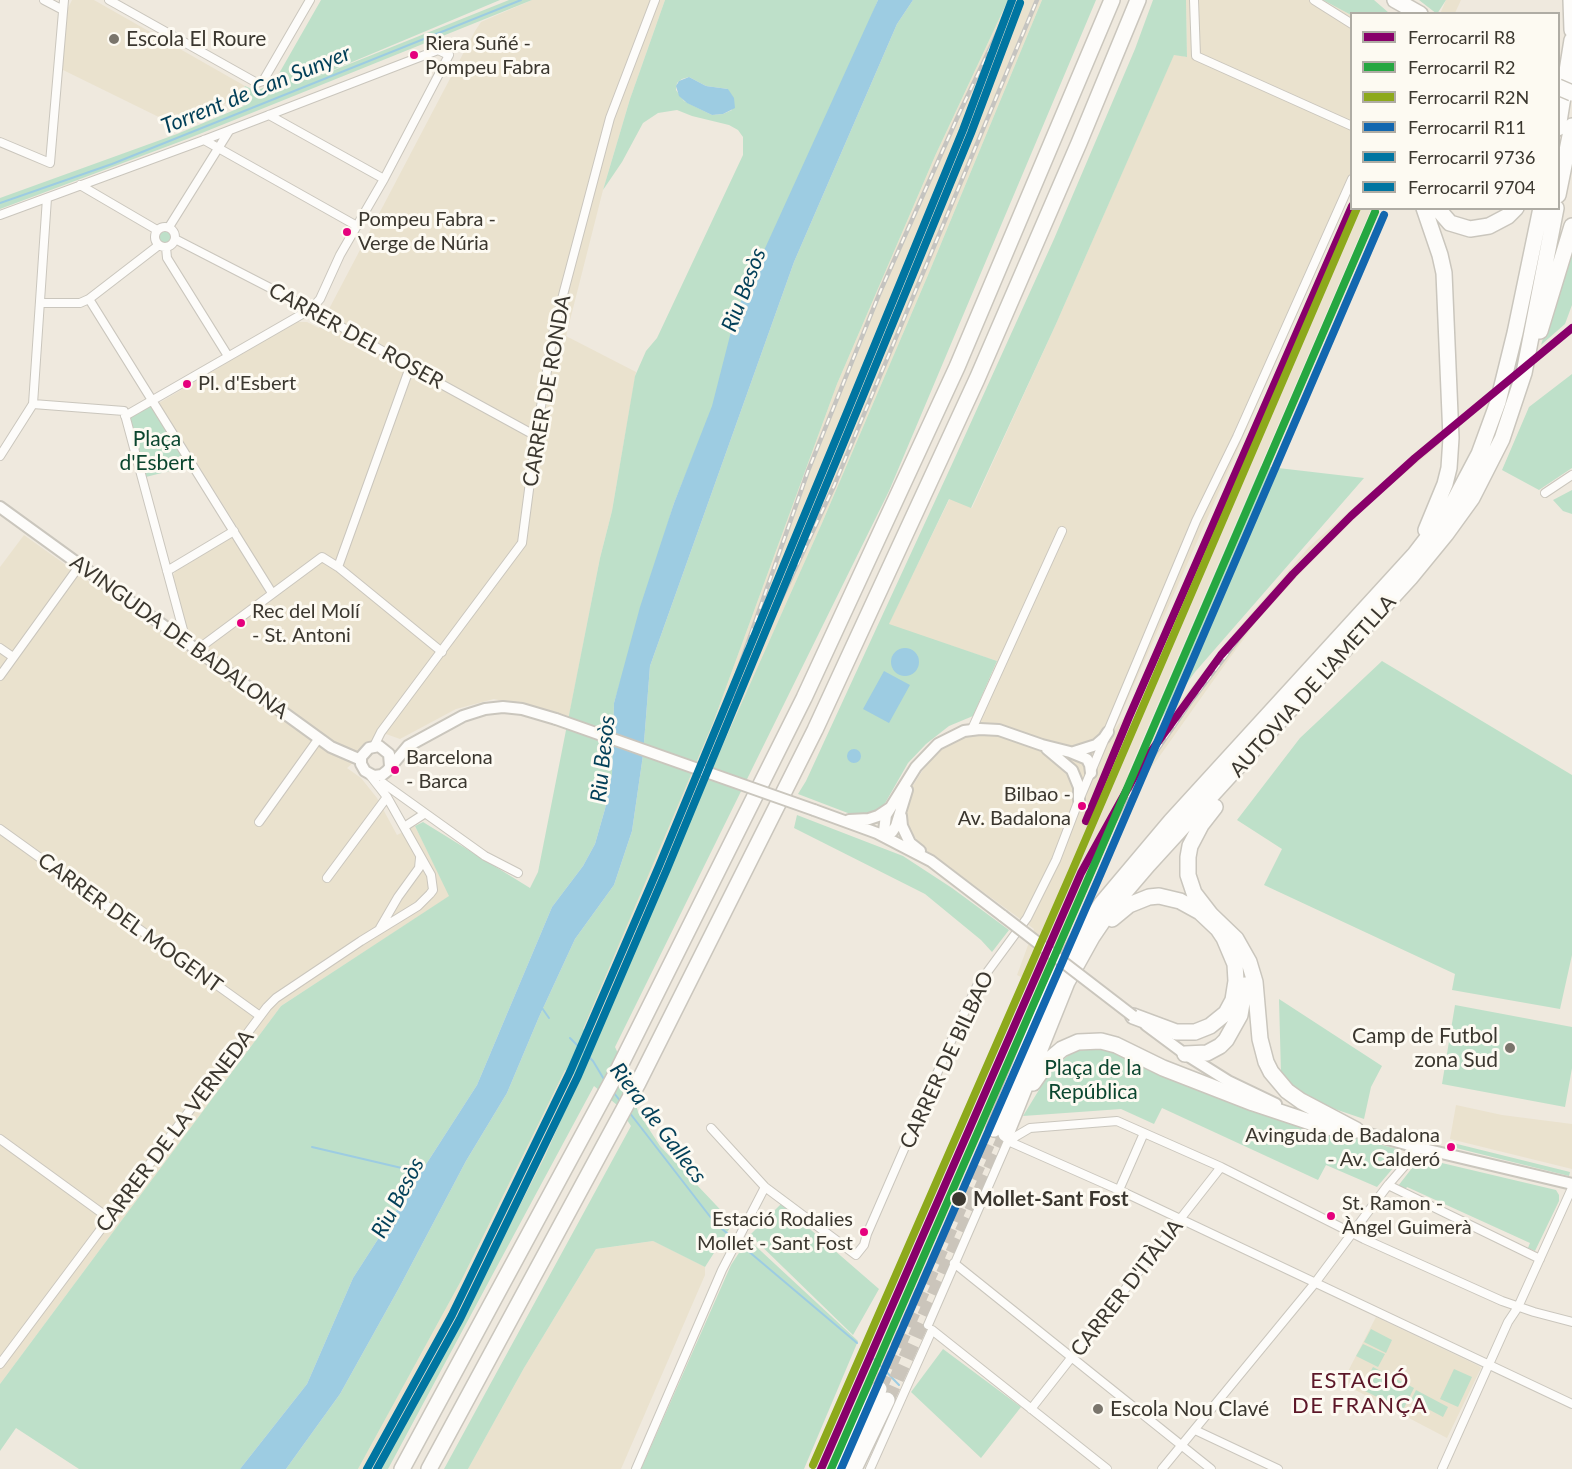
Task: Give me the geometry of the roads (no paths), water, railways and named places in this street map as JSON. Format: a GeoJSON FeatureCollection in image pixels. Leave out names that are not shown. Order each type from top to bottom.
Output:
{"type":"FeatureCollection","features":[{"type":"Feature","properties":{"kind":"highway"},"geometry":{"type":"LineString","coordinates":[[402,1469],[593,1118],[766,776],[887,522],[992,287],[1112,0]]}},
{"type":"Feature","properties":{"kind":"highway"},"geometry":{"type":"LineString","coordinates":[[429,1469],[614,1129],[815,730],[897,557],[1024,271],[1138,0]]}},
{"type":"Feature","properties":{"kind":"highway"},"geometry":{"type":"LineString","coordinates":[[1386,0],[1397,12]]}},
{"type":"Feature","properties":{"kind":"highway"},"geometry":{"type":"LineString","coordinates":[[1395,0],[1418,12]]}},
{"type":"Feature","properties":{"kind":"highway"},"geometry":{"type":"LineString","coordinates":[[1406,0],[1420,12]]}},
{"type":"Feature","properties":{"kind":"highway"},"geometry":{"type":"LineString","coordinates":[[1571,0],[1572,30]]}},
{"type":"Feature","properties":{"kind":"highway"},"geometry":{"type":"LineString","coordinates":[[1560,115],[1572,40]]}},
{"type":"Feature","properties":{"kind":"highway"},"geometry":{"type":"LineString","coordinates":[[1560,185],[1572,126]]}},
{"type":"Feature","properties":{"kind":"highway"},"geometry":{"type":"LineString","coordinates":[[1415,555],[1442,497],[1451,453],[1443,273],[1440,255],[1425,210]]}},
{"type":"Feature","properties":{"kind":"highway"},"geometry":{"type":"LineString","coordinates":[[1439,210],[1450,223],[1470,229],[1489,226],[1508,216],[1514,210]]}},
{"type":"Feature","properties":{"kind":"highway"},"geometry":{"type":"LineString","coordinates":[[1003,1135],[1052,988],[1076,942],[1118,883],[1171,821],[1415,555],[1451,507],[1467,479],[1490,427],[1515,333],[1541,210]]}},
{"type":"Feature","properties":{"kind":"highway","name":"AUTOVIA DE L'AMETLLA"},"geometry":{"type":"LineString","coordinates":[[1003,1135],[1076,963],[1113,906],[1432,552],[1472,498],[1502,439],[1524,373],[1556,210]]}},
{"type":"Feature","properties":{"kind":"highway"},"geometry":{"type":"LineString","coordinates":[[1524,373],[1572,226]]}},
{"type":"Feature","properties":{"kind":"highway"},"geometry":{"type":"LineString","coordinates":[[1356,1130],[1301,1101],[1287,1091],[1271,1072],[1260,1039],[1252,970],[1240,945],[1200,902],[1190,884],[1188,857],[1201,825],[1288,723],[1357,637]]}},
{"type":"Feature","properties":{"kind":"highway"},"geometry":{"type":"LineString","coordinates":[[1092,937],[1129,905],[1138,900],[1159,896],[1191,906],[1209,920],[1224,938],[1235,964],[1236,991],[1230,1007],[1219,1020],[1202,1029],[1186,1033],[1165,1029],[1133,1016]]}},
{"type":"Feature","properties":{"kind":"highway"},"geometry":{"type":"LineString","coordinates":[[1185,1054],[1207,1053],[1220,1046],[1232,1033],[1240,1015],[1245,988],[1243,969],[1222,926]]}},
{"type":"Feature","properties":{"kind":"highway"},"geometry":{"type":"LineString","coordinates":[[1015,1111],[1044,1065],[1054,1055],[1071,1045],[1094,1041],[1116,1045],[1163,1068],[1262,1106],[1325,1127],[1356,1130]]}},
{"type":"Feature","properties":{"kind":"highway"},"geometry":{"type":"LineString","coordinates":[[841,1469],[888,1397]]}},
{"type":"Feature","properties":{"kind":"highway"},"geometry":{"type":"LineString","coordinates":[[854,1469],[888,1397]]}},
{"type":"Feature","properties":{"kind":"street"},"geometry":{"type":"LineString","coordinates":[[44,0],[63,10]]}},
{"type":"Feature","properties":{"kind":"street"},"geometry":{"type":"LineString","coordinates":[[0,142],[50,164],[64,0]]}},
{"type":"Feature","properties":{"kind":"street"},"geometry":{"type":"LineString","coordinates":[[109,0],[257,83],[263,81],[310,0]]}},
{"type":"Feature","properties":{"kind":"street","name":"CARRER DE RONDA"},"geometry":{"type":"LineString","coordinates":[[374,746],[381,732],[522,543],[536,436],[554,329],[610,118],[655,0]]}},
{"type":"Feature","properties":{"kind":"street"},"geometry":{"type":"LineString","coordinates":[[1194,0],[1196,56],[1350,125]]}},
{"type":"Feature","properties":{"kind":"street"},"geometry":{"type":"LineString","coordinates":[[1314,0],[1350,23]]}},
{"type":"Feature","properties":{"kind":"street"},"geometry":{"type":"LineString","coordinates":[[0,215],[438,50],[449,55],[340,255],[320,299],[311,309],[125,413],[33,404]]}},
{"type":"Feature","properties":{"kind":"street"},"geometry":{"type":"LineString","coordinates":[[269,115],[384,178]]}},
{"type":"Feature","properties":{"kind":"street"},"geometry":{"type":"LineString","coordinates":[[169,227],[230,130]]}},
{"type":"Feature","properties":{"kind":"street"},"geometry":{"type":"LineString","coordinates":[[204,140],[357,226]]}},
{"type":"Feature","properties":{"kind":"street","name":"CARRER DE BILBAO"},"geometry":{"type":"LineString","coordinates":[[765,1187],[856,1255],[864,1245],[977,986],[1027,918],[1056,860],[1092,768],[1196,521],[1237,437],[1350,183]]}},
{"type":"Feature","properties":{"kind":"street"},"geometry":{"type":"LineString","coordinates":[[80,185],[157,230]]}},
{"type":"Feature","properties":{"kind":"street"},"geometry":{"type":"LineString","coordinates":[[0,456],[33,404],[47,198]]}},
{"type":"Feature","properties":{"kind":"street"},"geometry":{"type":"LineString","coordinates":[[40,303],[80,303],[89,299],[163,246],[171,245],[175,239],[174,232],[169,227],[157,230],[155,237],[163,246],[167,258],[228,357]]}},
{"type":"Feature","properties":{"kind":"street","name":"CARRER DEL ROSER"},"geometry":{"type":"LineString","coordinates":[[175,239],[311,309],[410,367],[536,436]]}},
{"type":"Feature","properties":{"kind":"street"},"geometry":{"type":"LineString","coordinates":[[89,299],[272,593]]}},
{"type":"Feature","properties":{"kind":"street"},"geometry":{"type":"LineString","coordinates":[[338,567],[410,367]]}},
{"type":"Feature","properties":{"kind":"street"},"geometry":{"type":"LineString","coordinates":[[125,413],[186,641]]}},
{"type":"Feature","properties":{"kind":"street"},"geometry":{"type":"LineString","coordinates":[[1545,493],[1572,475]]}},
{"type":"Feature","properties":{"kind":"street","name":"AVINGUDA DE BADALONA"},"geometry":{"type":"LineString","coordinates":[[0,507],[319,738],[342,754],[361,760]]}},
{"type":"Feature","properties":{"kind":"street"},"geometry":{"type":"LineString","coordinates":[[167,571],[234,531]]}},
{"type":"Feature","properties":{"kind":"street"},"geometry":{"type":"LineString","coordinates":[[972,729],[1062,531]]}},
{"type":"Feature","properties":{"kind":"street"},"geometry":{"type":"LineString","coordinates":[[198,649],[322,557],[338,567],[442,652]]}},
{"type":"Feature","properties":{"kind":"street"},"geometry":{"type":"LineString","coordinates":[[0,676],[80,565]]}},
{"type":"Feature","properties":{"kind":"street"},"geometry":{"type":"LineString","coordinates":[[0,648],[13,657]]}},
{"type":"Feature","properties":{"kind":"street"},"geometry":{"type":"LineString","coordinates":[[420,858],[387,797],[362,767],[361,760],[364,751],[374,746],[386,750],[408,746],[463,716],[485,709],[511,708],[556,719],[843,820],[885,836],[931,861]]}},
{"type":"Feature","properties":{"kind":"street"},"geometry":{"type":"LineString","coordinates":[[885,836],[884,821],[890,807],[916,767],[930,750],[954,734],[972,729],[999,730],[1070,752],[1087,759],[1092,768],[1081,770],[1068,765],[1042,745]]}},
{"type":"Feature","properties":{"kind":"street"},"geometry":{"type":"LineString","coordinates":[[1070,752],[1081,751],[1096,745],[1108,732]]}},
{"type":"Feature","properties":{"kind":"street"},"geometry":{"type":"LineString","coordinates":[[259,822],[319,738]]}},
{"type":"Feature","properties":{"kind":"street"},"geometry":{"type":"LineString","coordinates":[[387,797],[382,779],[408,746]]}},
{"type":"Feature","properties":{"kind":"street"},"geometry":{"type":"LineString","coordinates":[[386,750],[391,761],[390,766]]}},
{"type":"Feature","properties":{"kind":"street"},"geometry":{"type":"LineString","coordinates":[[1068,765],[1077,780],[1079,800]]}},
{"type":"Feature","properties":{"kind":"street"},"geometry":{"type":"LineString","coordinates":[[885,836],[896,826],[905,793],[916,767]]}},
{"type":"Feature","properties":{"kind":"street"},"geometry":{"type":"LineString","coordinates":[[369,774],[382,779],[424,814],[485,856],[518,873]]}},
{"type":"Feature","properties":{"kind":"street"},"geometry":{"type":"LineString","coordinates":[[327,878],[387,797]]}},
{"type":"Feature","properties":{"kind":"street"},"geometry":{"type":"LineString","coordinates":[[843,820],[869,819],[878,816],[890,807]]}},
{"type":"Feature","properties":{"kind":"street"},"geometry":{"type":"LineString","coordinates":[[901,812],[902,826],[910,843],[931,861],[1133,1016],[1185,1054],[1228,1080],[1274,1104],[1356,1130],[1572,1186],[1442,1469]]}},
{"type":"Feature","properties":{"kind":"street"},"geometry":{"type":"LineString","coordinates":[[404,827],[424,814]]}},
{"type":"Feature","properties":{"kind":"street","name":"CARRER DEL MOGENT"},"geometry":{"type":"LineString","coordinates":[[0,829],[260,1016]]}},
{"type":"Feature","properties":{"kind":"street","name":"CARRER DE LA VERNEDA"},"geometry":{"type":"LineString","coordinates":[[0,1364],[260,1016],[276,998],[425,900],[433,890],[431,875],[420,858]]}},
{"type":"Feature","properties":{"kind":"street","name":"CARRER DE LA VERNEDA"},"geometry":{"type":"LineString","coordinates":[[379,929],[419,868],[420,858]]}},
{"type":"Feature","properties":{"kind":"street"},"geometry":{"type":"LineString","coordinates":[[398,897],[398,909],[405,914]]}},
{"type":"Feature","properties":{"kind":"street"},"geometry":{"type":"LineString","coordinates":[[1003,1135],[1030,1128],[1117,1121],[1221,1167],[1353,1233],[1502,1301],[1572,1322]]}},
{"type":"Feature","properties":{"kind":"street"},"geometry":{"type":"LineString","coordinates":[[636,1469],[722,1270],[765,1187],[711,1128]]}},
{"type":"Feature","properties":{"kind":"street"},"geometry":{"type":"LineString","coordinates":[[1119,1190],[1144,1133]]}},
{"type":"Feature","properties":{"kind":"street"},"geometry":{"type":"LineString","coordinates":[[1399,1134],[1420,1148]]}},
{"type":"Feature","properties":{"kind":"street"},"geometry":{"type":"LineString","coordinates":[[1003,1135],[1572,1404]]}},
{"type":"Feature","properties":{"kind":"street"},"geometry":{"type":"LineString","coordinates":[[870,1469],[888,1397],[930,1327],[954,1263],[986,1191],[1003,1135]]}},
{"type":"Feature","properties":{"kind":"street"},"geometry":{"type":"LineString","coordinates":[[0,1138],[110,1219]]}},
{"type":"Feature","properties":{"kind":"street"},"geometry":{"type":"LineString","coordinates":[[1162,1469],[1260,1347],[1315,1283],[1388,1185],[1420,1148]]}},
{"type":"Feature","properties":{"kind":"street","name":"CARRER D'ITÀLIA"},"geometry":{"type":"LineString","coordinates":[[1031,1409],[1221,1167]]}},
{"type":"Feature","properties":{"kind":"street"},"geometry":{"type":"LineString","coordinates":[[1388,1185],[1540,1259]]}},
{"type":"Feature","properties":{"kind":"street"},"geometry":{"type":"LineString","coordinates":[[954,1263],[1211,1469]]}},
{"type":"Feature","properties":{"kind":"street"},"geometry":{"type":"LineString","coordinates":[[930,1327],[1107,1469]]}},
{"type":"Feature","properties":{"kind":"street"},"geometry":{"type":"LineString","coordinates":[[1195,1430],[1278,1469]]}},
{"type":"Feature","properties":{"kind":"water"},"geometry":{"type":"Polygon","coordinates":[[[878,0],[913,0],[897,24],[794,262],[650,666],[643,755],[632,831],[614,885],[575,939],[507,1093],[466,1161],[340,1394],[286,1469],[240,1469],[307,1384],[353,1278],[477,1085],[552,907],[583,866],[595,844],[612,774],[614,703],[640,607],[674,503],[712,406],[736,312],[878,0]]]}},
{"type":"Feature","properties":{"kind":"water"},"geometry":{"type":"Polygon","coordinates":[[[689,77],[706,86],[728,89],[734,98],[735,108],[723,114],[712,115],[687,103],[679,96],[676,86],[679,81],[689,77]]]}},
{"type":"Feature","properties":{"kind":"water"},"geometry":{"type":"Polygon","coordinates":[[[905,648],[915,652],[919,662],[915,672],[905,676],[895,672],[891,662],[895,652],[905,648]]]}},
{"type":"Feature","properties":{"kind":"water"},"geometry":{"type":"Polygon","coordinates":[[[884,671],[910,685],[889,723],[863,709],[884,671]]]}},
{"type":"Feature","properties":{"kind":"water"},"geometry":{"type":"Polygon","coordinates":[[[854,749],[859,751],[861,756],[859,761],[854,763],[849,761],[847,756],[849,751],[854,749]]]}},
{"type":"Feature","properties":{"kind":"waterway","name":"Torrent de Can Sunyer"},"geometry":{"type":"LineString","coordinates":[[0,203],[112,164],[521,0]]}},
{"type":"Feature","properties":{"kind":"waterway","name":"Riera de Gallecs"},"geometry":{"type":"LineString","coordinates":[[542,1008],[549,1018]]}},
{"type":"Feature","properties":{"kind":"waterway","name":"Riera de Gallecs"},"geometry":{"type":"LineString","coordinates":[[570,1038],[593,1061],[605,1081]]}},
{"type":"Feature","properties":{"kind":"waterway","name":"Riera de Gallecs"},"geometry":{"type":"LineString","coordinates":[[614,1093],[621,1102]]}},
{"type":"Feature","properties":{"kind":"waterway","name":"Riera de Gallecs"},"geometry":{"type":"LineString","coordinates":[[629,1112],[715,1223],[857,1343]]}},
{"type":"Feature","properties":{"kind":"waterway","name":"Riu Besòs"},"geometry":{"type":"LineString","coordinates":[[312,1147],[423,1173]]}},
{"type":"Feature","properties":{"kind":"waterway","name":"Riera de Gallecs"},"geometry":{"type":"LineString","coordinates":[[874,1359],[899,1385]]}},
{"type":"Feature","properties":{"kind":"tunnel"},"geometry":{"type":"LineString","coordinates":[[879,1389],[994,1129]]}},
{"type":"Feature","properties":{"kind":"tunnel"},"geometry":{"type":"LineString","coordinates":[[887,1400],[1006,1134]]}},
{"type":"Feature","properties":{"kind":"railway"},"geometry":{"type":"LineString","coordinates":[[732,688],[808,471],[880,292],[958,116],[1013,0]]}},
{"type":"Feature","properties":{"kind":"railway"},"geometry":{"type":"LineString","coordinates":[[732,704],[834,486],[1037,0]]}},
{"type":"Feature","properties":{"kind":"railway"},"geometry":{"type":"LineString","coordinates":[[958,1181],[1104,841],[1128,796],[1190,703],[1270,598]]}},
{"type":"Feature","properties":{"kind":"rail line","name":"9736"},"geometry":{"type":"LineString","coordinates":[[367,1469],[452,1315],[570,1072],[659,866],[848,410],[963,130],[1012,0]]}},
{"type":"Feature","properties":{"kind":"rail line","name":"9704"},"geometry":{"type":"LineString","coordinates":[[377,1469],[460,1319],[578,1076],[667,869],[856,413],[971,133],[1020,3]]}},
{"type":"Feature","properties":{"kind":"rail line","name":"R8"},"geometry":{"type":"LineString","coordinates":[[1086,821],[1129,717],[1350,210]]}},
{"type":"Feature","properties":{"kind":"rail line","name":"R2N"},"geometry":{"type":"LineString","coordinates":[[813,1465],[1073,869],[1356,210]]}},
{"type":"Feature","properties":{"kind":"rail line","name":"R2"},"geometry":{"type":"LineString","coordinates":[[831,1469],[1375,212]]}},
{"type":"Feature","properties":{"kind":"rail line","name":"R11"},"geometry":{"type":"LineString","coordinates":[[841,1469],[1384,215]]}},
{"type":"Feature","properties":{"kind":"rail line","name":"R8"},"geometry":{"type":"LineString","coordinates":[[821,1469],[1081,873],[1139,768],[1221,655],[1293,574],[1351,516],[1415,458],[1572,328]]}},
{"type":"Feature","properties":{"kind":"place","name":"Escola El Roure"},"geometry":{"type":"Point","coordinates":[114,39]}},
{"type":"Feature","properties":{"kind":"place","name":"Riera Suñé - Pompeu Fabra"},"geometry":{"type":"Point","coordinates":[414,55]}},
{"type":"Feature","properties":{"kind":"place","name":"Pompeu Fabra - Verge de Núria"},"geometry":{"type":"Point","coordinates":[347,232]}},
{"type":"Feature","properties":{"kind":"place","name":"Pl. d'Esbert"},"geometry":{"type":"Point","coordinates":[187,384]}},
{"type":"Feature","properties":{"kind":"place","name":"Rec del Molí - St. Antoni"},"geometry":{"type":"Point","coordinates":[241,623]}},
{"type":"Feature","properties":{"kind":"place","name":"Barcelona - Barca"},"geometry":{"type":"Point","coordinates":[395,770]}},
{"type":"Feature","properties":{"kind":"place","name":"Bilbao - Av. Badalona"},"geometry":{"type":"Point","coordinates":[1082,806]}},
{"type":"Feature","properties":{"kind":"place","name":"Camp de Futbol zona Sud"},"geometry":{"type":"Point","coordinates":[1510,1048]}},
{"type":"Feature","properties":{"kind":"place","name":"Avinguda de Badalona - Av. Calderó"},"geometry":{"type":"Point","coordinates":[1451,1147]}},
{"type":"Feature","properties":{"kind":"place","name":"Mollet-Sant Fost"},"geometry":{"type":"Point","coordinates":[959,1199]}},
{"type":"Feature","properties":{"kind":"place","name":"St. Ramon - Àngel Guimerà"},"geometry":{"type":"Point","coordinates":[1331,1216]}},
{"type":"Feature","properties":{"kind":"place","name":"Estació Rodalies Mollet - Sant Fost"},"geometry":{"type":"Point","coordinates":[864,1232]}},
{"type":"Feature","properties":{"kind":"place","name":"Escola Nou Clavé"},"geometry":{"type":"Point","coordinates":[1098,1409]}},
{"type":"Feature","properties":{"kind":"district","name":"ESTACIÓ DE FRANÇA"},"geometry":{"type":"Point","coordinates":[1360,1394]}},
{"type":"Feature","properties":{"kind":"park label","name":"Plaça d'Esbert"},"geometry":{"type":"Point","coordinates":[157,451]}},
{"type":"Feature","properties":{"kind":"park label","name":"Plaça de la República"},"geometry":{"type":"Point","coordinates":[1093,1080]}}]}
